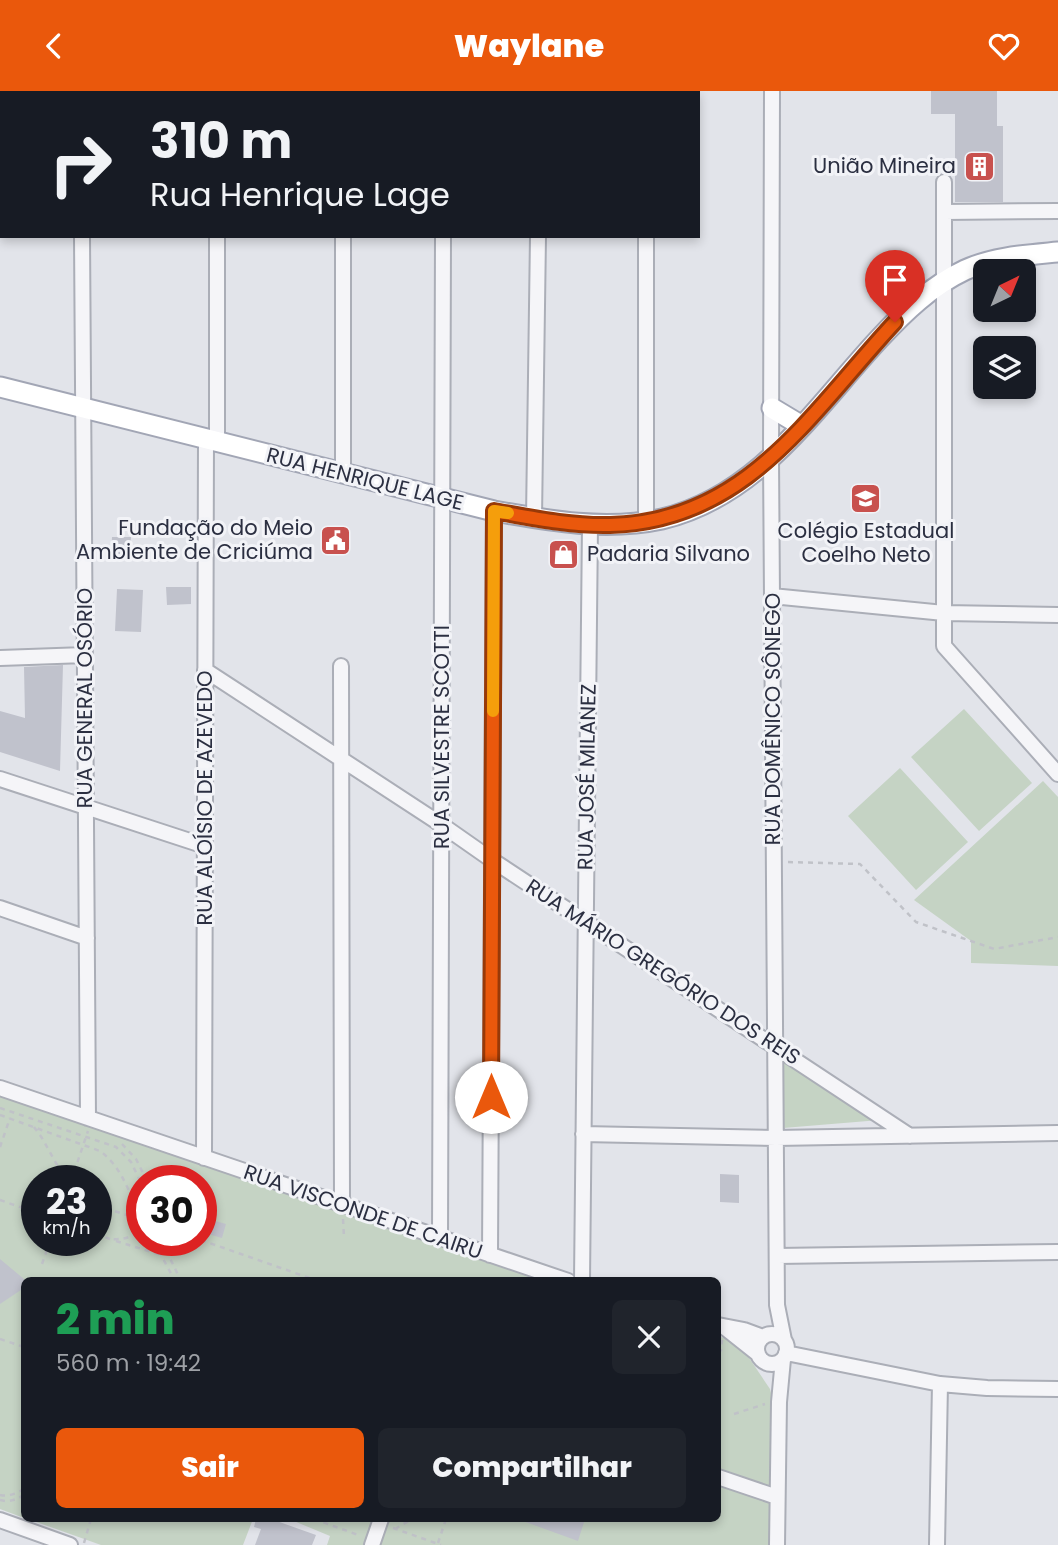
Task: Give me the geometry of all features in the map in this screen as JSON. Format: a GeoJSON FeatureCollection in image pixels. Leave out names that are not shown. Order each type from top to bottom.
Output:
{"type":"FeatureCollection","features":[{"type":"Feature","properties":{"kind":"main road","name":"RUA HENRIQUE LAGE"},"geometry":{"type":"LineString","coordinates":[[0,387],[494,511],[590,525],[646,522],[679,513],[737,486],[771,458],[803,426],[895,322],[944,281],[967,269],[993,261],[1058,252]]}},
{"type":"Feature","properties":{"kind":"main road"},"geometry":{"type":"LineString","coordinates":[[772,408],[803,426]]}},
{"type":"Feature","properties":{"kind":"street","name":"RUA DOMÊNICO SÔNEGO"},"geometry":{"type":"LineString","coordinates":[[772,91],[771,458],[777,1305],[784,1351],[779,1402],[777,1545]]}},
{"type":"Feature","properties":{"kind":"street"},"geometry":{"type":"LineString","coordinates":[[944,183],[944,646],[1058,774]]}},
{"type":"Feature","properties":{"kind":"street"},"geometry":{"type":"LineString","coordinates":[[944,212],[1058,211]]}},
{"type":"Feature","properties":{"kind":"street","name":"RUA GENERAL OSÓRIO"},"geometry":{"type":"LineString","coordinates":[[82,238],[88,1118]]}},
{"type":"Feature","properties":{"kind":"street","name":"RUA ALOÍSIO DE AZEVEDO"},"geometry":{"type":"LineString","coordinates":[[204,1158],[205,670],[217,238]]}},
{"type":"Feature","properties":{"kind":"street"},"geometry":{"type":"LineString","coordinates":[[343,238],[343,474]]}},
{"type":"Feature","properties":{"kind":"street","name":"RUA SILVESTRE SCOTTI"},"geometry":{"type":"LineString","coordinates":[[440,1238],[443,238]]}},
{"type":"Feature","properties":{"kind":"street"},"geometry":{"type":"LineString","coordinates":[[534,518],[538,238]]}},
{"type":"Feature","properties":{"kind":"street"},"geometry":{"type":"LineString","coordinates":[[646,238],[646,522]]}},
{"type":"Feature","properties":{"kind":"street"},"geometry":{"type":"LineString","coordinates":[[490,1255],[494,511]]}},
{"type":"Feature","properties":{"kind":"street","name":"RUA JOSÉ MILANEZ"},"geometry":{"type":"LineString","coordinates":[[582,1277],[590,525]]}},
{"type":"Feature","properties":{"kind":"street"},"geometry":{"type":"LineString","coordinates":[[772,597],[944,613],[1058,615]]}},
{"type":"Feature","properties":{"kind":"street"},"geometry":{"type":"LineString","coordinates":[[0,658],[85,655]]}},
{"type":"Feature","properties":{"kind":"street"},"geometry":{"type":"LineString","coordinates":[[341,666],[342,1204]]}},
{"type":"Feature","properties":{"kind":"street","name":"RUA MÁRIO GREGÓRIO DOS REIS"},"geometry":{"type":"LineString","coordinates":[[205,670],[909,1136]]}},
{"type":"Feature","properties":{"kind":"street"},"geometry":{"type":"LineString","coordinates":[[0,779],[205,845]]}},
{"type":"Feature","properties":{"kind":"street"},"geometry":{"type":"LineString","coordinates":[[0,908],[87,938]]}},
{"type":"Feature","properties":{"kind":"street","name":"RUA VISCONDE DE CAIRU"},"geometry":{"type":"LineString","coordinates":[[0,1088],[556,1277]]}},
{"type":"Feature","properties":{"kind":"street"},"geometry":{"type":"LineString","coordinates":[[583,1133],[776,1139],[1058,1133]]}},
{"type":"Feature","properties":{"kind":"street"},"geometry":{"type":"LineString","coordinates":[[777,1256],[1058,1252]]}},
{"type":"Feature","properties":{"kind":"street","name":"RUA DOMÊNICO SÔNEGO"},"geometry":{"type":"LineString","coordinates":[[764,1336],[777,1305]]}},
{"type":"Feature","properties":{"kind":"street"},"geometry":{"type":"LineString","coordinates":[[721,1326],[764,1336],[775,1334],[784,1351]]}},
{"type":"Feature","properties":{"kind":"street"},"geometry":{"type":"LineString","coordinates":[[721,1327],[760,1357],[775,1364],[784,1351]]}},
{"type":"Feature","properties":{"kind":"street"},"geometry":{"type":"LineString","coordinates":[[760,1357],[758,1344],[764,1336]]}},
{"type":"Feature","properties":{"kind":"street"},"geometry":{"type":"LineString","coordinates":[[784,1351],[940,1384],[1058,1389]]}},
{"type":"Feature","properties":{"kind":"street","name":"RUA DOMÊNICO SÔNEGO"},"geometry":{"type":"LineString","coordinates":[[760,1357],[779,1402]]}},
{"type":"Feature","properties":{"kind":"street"},"geometry":{"type":"LineString","coordinates":[[937,1545],[940,1384]]}},
{"type":"Feature","properties":{"kind":"street"},"geometry":{"type":"LineString","coordinates":[[721,1478],[777,1497]]}},
{"type":"Feature","properties":{"kind":"street"},"geometry":{"type":"LineString","coordinates":[[0,1520],[70,1545]]}},
{"type":"Feature","properties":{"kind":"street"},"geometry":{"type":"LineString","coordinates":[[373,1543],[381,1522]]}},
{"type":"Feature","properties":{"kind":"path"},"geometry":{"type":"LineString","coordinates":[[774,862],[860,864],[916,922],[994,949],[1058,937]]}},
{"type":"Feature","properties":{"kind":"path"},"geometry":{"type":"LineString","coordinates":[[0,1108],[116,1147],[132,1165]]}},
{"type":"Feature","properties":{"kind":"path"},"geometry":{"type":"LineString","coordinates":[[0,1115],[100,1151],[120,1171],[126,1185]]}},
{"type":"Feature","properties":{"kind":"path"},"geometry":{"type":"LineString","coordinates":[[0,1147],[10,1118]]}},
{"type":"Feature","properties":{"kind":"path"},"geometry":{"type":"LineString","coordinates":[[76,1165],[88,1131],[88,1118]]}},
{"type":"Feature","properties":{"kind":"path"},"geometry":{"type":"LineString","coordinates":[[32,1125],[57,1165]]}},
{"type":"Feature","properties":{"kind":"path"},"geometry":{"type":"LineString","coordinates":[[119,1141],[139,1165]]}},
{"type":"Feature","properties":{"kind":"path"},"geometry":{"type":"LineString","coordinates":[[0,1199],[21,1207]]}},
{"type":"Feature","properties":{"kind":"path"},"geometry":{"type":"LineString","coordinates":[[342,1204],[344,1237]]}},
{"type":"Feature","properties":{"kind":"path"},"geometry":{"type":"LineString","coordinates":[[217,1246],[306,1277]]}},
{"type":"Feature","properties":{"kind":"path"},"geometry":{"type":"LineString","coordinates":[[42,1264],[45,1256]]}},
{"type":"Feature","properties":{"kind":"path"},"geometry":{"type":"LineString","coordinates":[[162,1256],[173,1277]]}},
{"type":"Feature","properties":{"kind":"path"},"geometry":{"type":"LineString","coordinates":[[169,1256],[179,1277]]}},
{"type":"Feature","properties":{"kind":"path"},"geometry":{"type":"LineString","coordinates":[[0,1339],[21,1346]]}},
{"type":"Feature","properties":{"kind":"path"},"geometry":{"type":"LineString","coordinates":[[734,1414],[779,1402]]}},
{"type":"Feature","properties":{"kind":"path"},"geometry":{"type":"LineString","coordinates":[[0,1495],[21,1490]]}},
{"type":"Feature","properties":{"kind":"path"},"geometry":{"type":"LineString","coordinates":[[0,1500],[5,1502],[21,1496]]}},
{"type":"Feature","properties":{"kind":"path"},"geometry":{"type":"LineString","coordinates":[[83,1545],[90,1522]]}},
{"type":"Feature","properties":{"kind":"path"},"geometry":{"type":"LineString","coordinates":[[321,1522],[373,1543]]}},
{"type":"Feature","properties":{"kind":"path"},"geometry":{"type":"LineString","coordinates":[[383,1522],[439,1545],[445,1522]]}},
{"type":"Feature","properties":{"kind":"path"},"geometry":{"type":"LineString","coordinates":[[395,1529],[407,1522]]}},
{"type":"Feature","properties":{"kind":"green space"},"geometry":{"type":"Polygon","coordinates":[[[964,709],[1032,783],[979,831],[911,757],[964,709]]]}},
{"type":"Feature","properties":{"kind":"green space"},"geometry":{"type":"Polygon","coordinates":[[[900,768],[968,842],[916,890],[848,816],[900,768]]]}},
{"type":"Feature","properties":{"kind":"green space"},"geometry":{"type":"Polygon","coordinates":[[[1043,781],[1058,797],[1058,966],[971,963],[971,941],[914,900],[1043,781]]]}},
{"type":"Feature","properties":{"kind":"green space"},"geometry":{"type":"Polygon","coordinates":[[[784,1057],[880,1120],[783,1128],[784,1057]]]}},
{"type":"Feature","properties":{"kind":"green space"},"geometry":{"type":"Polygon","coordinates":[[[0,1096],[207,1165],[126,1165],[126,1256],[217,1256],[217,1168],[542,1277],[21,1277],[21,1517],[0,1509],[0,1096]]]}},
{"type":"Feature","properties":{"kind":"green space"},"geometry":{"type":"Polygon","coordinates":[[[721,1337],[741,1346],[770,1389],[770,1545],[327,1545],[330,1536],[296,1522],[721,1522],[721,1337]]]}},
{"type":"Feature","properties":{"kind":"green space"},"geometry":{"type":"Polygon","coordinates":[[[36,1522],[252,1522],[243,1545],[101,1545],[36,1522]]]}},
{"type":"Feature","properties":{"kind":"building","name":"União Mineira"},"geometry":{"type":"Polygon","coordinates":[[[931,91],[997,91],[997,126],[1003,126],[1003,202],[955,202],[955,114],[931,114],[931,91]]]}},
{"type":"Feature","properties":{"kind":"building"},"geometry":{"type":"Polygon","coordinates":[[[112,537],[131,537],[130,555],[111,554],[112,537]]]}},
{"type":"Feature","properties":{"kind":"building"},"geometry":{"type":"Polygon","coordinates":[[[166,587],[191,587],[191,604],[167,605],[166,587]]]}},
{"type":"Feature","properties":{"kind":"building"},"geometry":{"type":"Polygon","coordinates":[[[117,589],[143,590],[141,632],[115,631],[117,589]]]}},
{"type":"Feature","properties":{"kind":"building"},"geometry":{"type":"Polygon","coordinates":[[[63,665],[60,771],[0,752],[0,711],[25,718],[24,667],[63,665]]]}},
{"type":"Feature","properties":{"kind":"building"},"geometry":{"type":"Polygon","coordinates":[[[720,1174],[739,1175],[739,1203],[720,1202],[720,1174]]]}},
{"type":"Feature","properties":{"kind":"building"},"geometry":{"type":"Polygon","coordinates":[[[217,1221],[226,1224],[222,1238],[217,1237],[217,1221]]]}},
{"type":"Feature","properties":{"kind":"building"},"geometry":{"type":"Polygon","coordinates":[[[0,1259],[22,1277],[21,1290],[0,1304],[0,1259]]]}},
{"type":"Feature","properties":{"kind":"building"},"geometry":{"type":"Polygon","coordinates":[[[255,1522],[279,1522],[316,1535],[312,1545],[255,1545],[261,1529],[254,1527],[255,1522]]]}},
{"type":"Feature","properties":{"kind":"building"},"geometry":{"type":"Polygon","coordinates":[[[526,1522],[584,1522],[578,1541],[526,1522]]]}},
{"type":"Feature","properties":{"kind":"slow traffic"},"geometry":{"type":"LineString","coordinates":[[493,711],[494,511],[508,513]]}},
{"type":"Feature","properties":{"kind":"place","name":"União Mineira"},"geometry":{"type":"Point","coordinates":[979,166]}},
{"type":"Feature","properties":{"kind":"place","name":"Colégio Estadual Coelho Neto"},"geometry":{"type":"Point","coordinates":[866,499]}},
{"type":"Feature","properties":{"kind":"place","name":"Fundação do Meio Ambiente de Criciúma"},"geometry":{"type":"Point","coordinates":[336,540]}},
{"type":"Feature","properties":{"kind":"place","name":"Padaria Silvano"},"geometry":{"type":"Point","coordinates":[564,554]}},
{"type":"Feature","properties":{"kind":"route"},"geometry":{"type":"LineString","coordinates":[[491,1097],[494,511],[563,522],[612,525],[646,522],[695,508],[737,486],[771,458],[895,322]]}}]}
